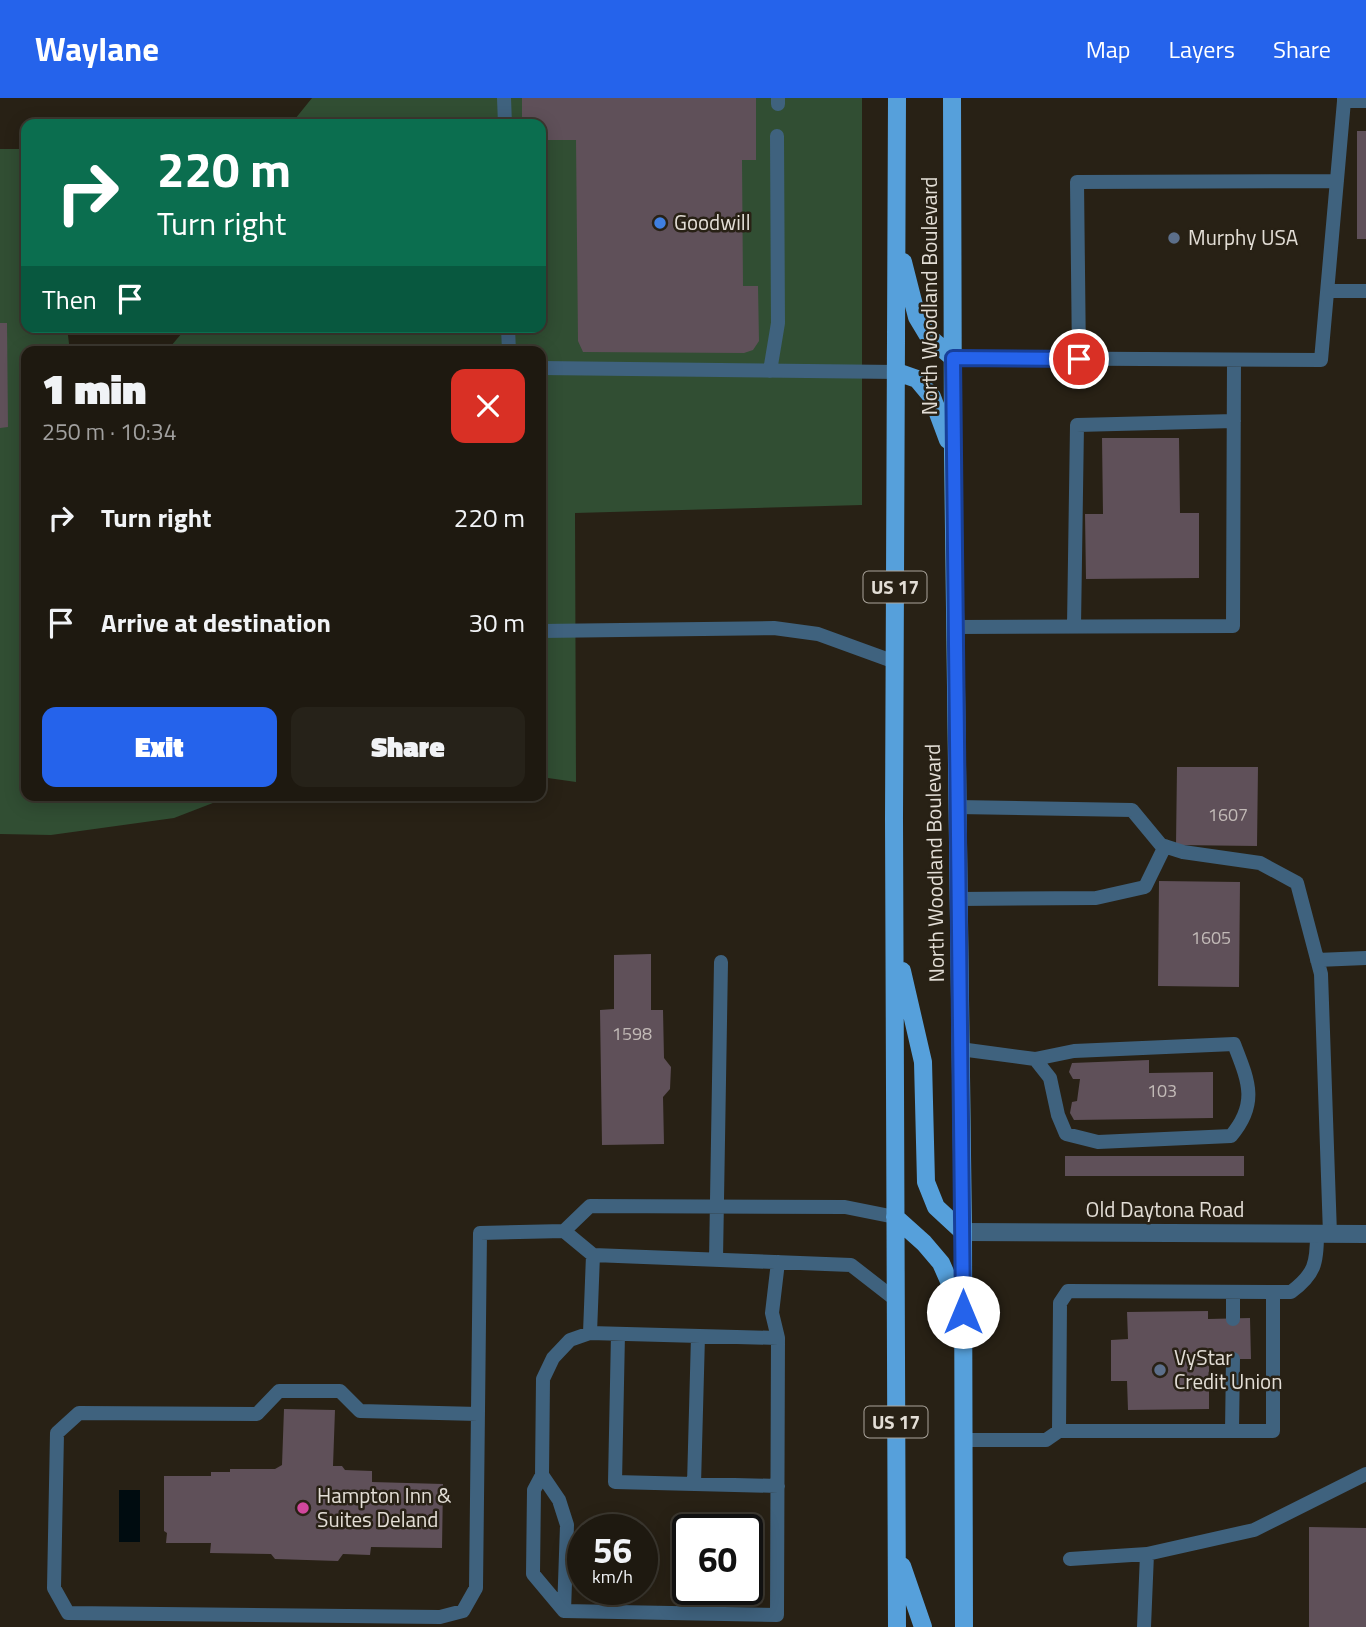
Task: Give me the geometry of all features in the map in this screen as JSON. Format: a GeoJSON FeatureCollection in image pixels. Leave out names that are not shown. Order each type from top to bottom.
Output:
{"type":"FeatureCollection","features":[{"type":"Feature","properties":{"kind":"main road","name":"North Woodland Boulevard"},"geometry":{"type":"LineString","coordinates":[[897,98],[894,937],[897,1627]]}},
{"type":"Feature","properties":{"kind":"main road","name":"North Woodland Boulevard"},"geometry":{"type":"LineString","coordinates":[[952,98],[964,1627]]}},
{"type":"Feature","properties":{"kind":"main road"},"geometry":{"type":"LineString","coordinates":[[897,238],[918,317],[929,337],[953,358]]}},
{"type":"Feature","properties":{"kind":"main road"},"geometry":{"type":"LineString","coordinates":[[897,372],[917,379],[932,397],[953,453]]}},
{"type":"Feature","properties":{"kind":"main road"},"geometry":{"type":"LineString","coordinates":[[894,937],[923,1062],[926,1182],[936,1207],[963,1233]]}},
{"type":"Feature","properties":{"kind":"main road"},"geometry":{"type":"LineString","coordinates":[[895,1217],[925,1243],[941,1263],[963,1312]]}},
{"type":"Feature","properties":{"kind":"main road"},"geometry":{"type":"LineString","coordinates":[[896,1549],[923,1627]]}},
{"type":"Feature","properties":{"kind":"street","name":"Old Daytona Road"},"geometry":{"type":"LineString","coordinates":[[963,1233],[1366,1234]]}},
{"type":"Feature","properties":{"kind":"lane"},"geometry":{"type":"LineString","coordinates":[[504,98],[505,119]]}},
{"type":"Feature","properties":{"kind":"lane"},"geometry":{"type":"LineString","coordinates":[[953,358],[1321,360],[1344,99],[1366,101]]}},
{"type":"Feature","properties":{"kind":"lane"},"geometry":{"type":"LineString","coordinates":[[770,371],[778,323],[778,136]]}},
{"type":"Feature","properties":{"kind":"lane"},"geometry":{"type":"LineString","coordinates":[[1079,359],[1077,182],[1337,181]]}},
{"type":"Feature","properties":{"kind":"lane"},"geometry":{"type":"LineString","coordinates":[[1327,291],[1366,290]]}},
{"type":"Feature","properties":{"kind":"lane"},"geometry":{"type":"LineString","coordinates":[[956,626],[1233,626],[1234,360]]}},
{"type":"Feature","properties":{"kind":"lane"},"geometry":{"type":"LineString","coordinates":[[546,368],[770,371],[834,369],[897,372]]}},
{"type":"Feature","properties":{"kind":"lane"},"geometry":{"type":"LineString","coordinates":[[1074,626],[1077,425],[1234,421]]}},
{"type":"Feature","properties":{"kind":"lane"},"geometry":{"type":"LineString","coordinates":[[546,631],[767,628],[818,634],[895,662]]}},
{"type":"Feature","properties":{"kind":"lane"},"geometry":{"type":"LineString","coordinates":[[957,807],[1132,810],[1161,845],[1183,852],[1260,863],[1297,883],[1321,974],[1323,1234],[1317,1260],[1307,1280],[1291,1292],[1068,1291],[1060,1303],[1059,1431]]}},
{"type":"Feature","properties":{"kind":"lane"},"geometry":{"type":"LineString","coordinates":[[958,899],[1096,898],[1145,887],[1165,846]]}},
{"type":"Feature","properties":{"kind":"lane"},"geometry":{"type":"LineString","coordinates":[[1317,960],[1366,958]]}},
{"type":"Feature","properties":{"kind":"lane"},"geometry":{"type":"LineString","coordinates":[[716,1259],[720,962]]}},
{"type":"Feature","properties":{"kind":"lane"},"geometry":{"type":"LineString","coordinates":[[960,1049],[1035,1059],[1074,1051],[1234,1044],[1249,1083],[1244,1120],[1231,1136],[1098,1142],[1066,1134],[1058,1115],[1050,1078],[1035,1059]]}},
{"type":"Feature","properties":{"kind":"lane"},"geometry":{"type":"LineString","coordinates":[[564,1231],[590,1206],[845,1207],[895,1217]]}},
{"type":"Feature","properties":{"kind":"lane"},"geometry":{"type":"LineString","coordinates":[[478,1414],[360,1411],[340,1391],[279,1391],[257,1414],[79,1413],[57,1433],[54,1588],[68,1613],[440,1617],[463,1611],[476,1588],[478,1414],[480,1233],[564,1231],[593,1255],[851,1265],[896,1300]]}},
{"type":"Feature","properties":{"kind":"lane"},"geometry":{"type":"LineString","coordinates":[[590,1333],[593,1255]]}},
{"type":"Feature","properties":{"kind":"lane"},"geometry":{"type":"LineString","coordinates":[[778,1262],[772,1312],[778,1338],[777,1615],[564,1611],[533,1574],[534,1490],[542,1475],[543,1380],[553,1358],[569,1340],[590,1333],[778,1338]]}},
{"type":"Feature","properties":{"kind":"lane"},"geometry":{"type":"LineString","coordinates":[[1233,1292],[1233,1319]]}},
{"type":"Feature","properties":{"kind":"lane"},"geometry":{"type":"LineString","coordinates":[[963,1440],[1046,1440],[1059,1431],[1273,1430],[1273,1292]]}},
{"type":"Feature","properties":{"kind":"lane"},"geometry":{"type":"LineString","coordinates":[[618,1334],[615,1482],[778,1486]]}},
{"type":"Feature","properties":{"kind":"lane"},"geometry":{"type":"LineString","coordinates":[[694,1484],[698,1336]]}},
{"type":"Feature","properties":{"kind":"lane"},"geometry":{"type":"LineString","coordinates":[[1232,1431],[1233,1359]]}},
{"type":"Feature","properties":{"kind":"lane"},"geometry":{"type":"LineString","coordinates":[[1070,1559],[1147,1554],[1254,1530],[1366,1474]]}},
{"type":"Feature","properties":{"kind":"lane"},"geometry":{"type":"LineString","coordinates":[[542,1475],[559,1500],[567,1525],[564,1611]]}},
{"type":"Feature","properties":{"kind":"lane"},"geometry":{"type":"LineString","coordinates":[[1144,1627],[1147,1554]]}},
{"type":"Feature","properties":{"kind":"green space"},"geometry":{"type":"Polygon","coordinates":[[[312,98],[862,98],[862,505],[575,513],[576,782],[546,778],[546,346],[171,346],[182,333],[546,333],[546,119],[295,119],[312,98]]]}},
{"type":"Feature","properties":{"kind":"green space"},"geometry":{"type":"Polygon","coordinates":[[[0,149],[21,149],[21,333],[68,333],[69,346],[21,346],[21,801],[218,801],[174,818],[51,835],[0,834],[0,149]]]}},
{"type":"Feature","properties":{"kind":"shaded area"},"geometry":{"type":"Polygon","coordinates":[[[119,1490],[140,1490],[140,1542],[119,1542],[119,1490]]]}},
{"type":"Feature","properties":{"kind":"building","name":"Goodwill"},"geometry":{"type":"Polygon","coordinates":[[[522,98],[756,98],[756,160],[742,160],[743,286],[758,286],[759,341],[753,350],[744,353],[583,352],[578,341],[576,140],[546,140],[546,119],[522,119],[522,98]]]}},
{"type":"Feature","properties":{"kind":"building"},"geometry":{"type":"Polygon","coordinates":[[[1357,131],[1366,131],[1366,239],[1357,239],[1357,131]]]}},
{"type":"Feature","properties":{"kind":"building"},"geometry":{"type":"Polygon","coordinates":[[[0,323],[7,323],[8,427],[0,428],[0,323]]]}},
{"type":"Feature","properties":{"kind":"building"},"geometry":{"type":"Polygon","coordinates":[[[1102,438],[1179,438],[1180,513],[1199,513],[1199,578],[1086,579],[1085,514],[1103,514],[1102,438]]]}},
{"type":"Feature","properties":{"kind":"building"},"geometry":{"type":"Polygon","coordinates":[[[1177,767],[1258,767],[1257,846],[1176,845],[1177,767]]]}},
{"type":"Feature","properties":{"kind":"building"},"geometry":{"type":"Polygon","coordinates":[[[1159,881],[1240,882],[1239,987],[1158,986],[1159,881]]]}},
{"type":"Feature","properties":{"kind":"building"},"geometry":{"type":"Polygon","coordinates":[[[651,954],[651,1010],[663,1010],[664,1058],[671,1067],[670,1089],[663,1097],[664,1144],[602,1145],[600,1010],[614,1009],[614,955],[651,954]]]}},
{"type":"Feature","properties":{"kind":"building"},"geometry":{"type":"Polygon","coordinates":[[[1149,1060],[1149,1073],[1213,1072],[1213,1118],[1074,1120],[1070,1113],[1072,1102],[1077,1101],[1080,1079],[1073,1079],[1069,1072],[1072,1063],[1149,1060]]]}},
{"type":"Feature","properties":{"kind":"building"},"geometry":{"type":"Polygon","coordinates":[[[1065,1156],[1244,1156],[1244,1176],[1065,1176],[1065,1156]]]}},
{"type":"Feature","properties":{"kind":"building","name":"VyStar Credit Union"},"geometry":{"type":"Polygon","coordinates":[[[1208,1311],[1208,1319],[1250,1318],[1251,1359],[1209,1359],[1209,1409],[1128,1410],[1127,1381],[1111,1381],[1111,1340],[1128,1339],[1127,1312],[1208,1311]]]}},
{"type":"Feature","properties":{"kind":"building","name":"Hampton Inn & Suites Deland"},"geometry":{"type":"Polygon","coordinates":[[[284,1409],[335,1410],[333,1466],[342,1466],[345,1470],[372,1471],[372,1482],[443,1484],[442,1548],[371,1547],[370,1555],[343,1554],[338,1561],[275,1559],[271,1554],[210,1553],[211,1543],[166,1543],[164,1476],[211,1476],[211,1472],[230,1472],[230,1469],[275,1469],[282,1465],[284,1409]]]}},
{"type":"Feature","properties":{"kind":"building"},"geometry":{"type":"Polygon","coordinates":[[[1309,1527],[1366,1528],[1366,1627],[1309,1627],[1309,1527]]]}},
{"type":"Feature","properties":{"kind":"place","name":"Goodwill"},"geometry":{"type":"Point","coordinates":[660,223]}},
{"type":"Feature","properties":{"kind":"place","name":"Murphy USA"},"geometry":{"type":"Point","coordinates":[1174,238]}},
{"type":"Feature","properties":{"kind":"place","name":"VyStar Credit Union"},"geometry":{"type":"Point","coordinates":[1160,1370]}},
{"type":"Feature","properties":{"kind":"place","name":"Hampton Inn & Suites Deland"},"geometry":{"type":"Point","coordinates":[303,1508]}},
{"type":"Feature","properties":{"kind":"route"},"geometry":{"type":"LineString","coordinates":[[963,1312],[953,358],[1079,359]]}}]}
